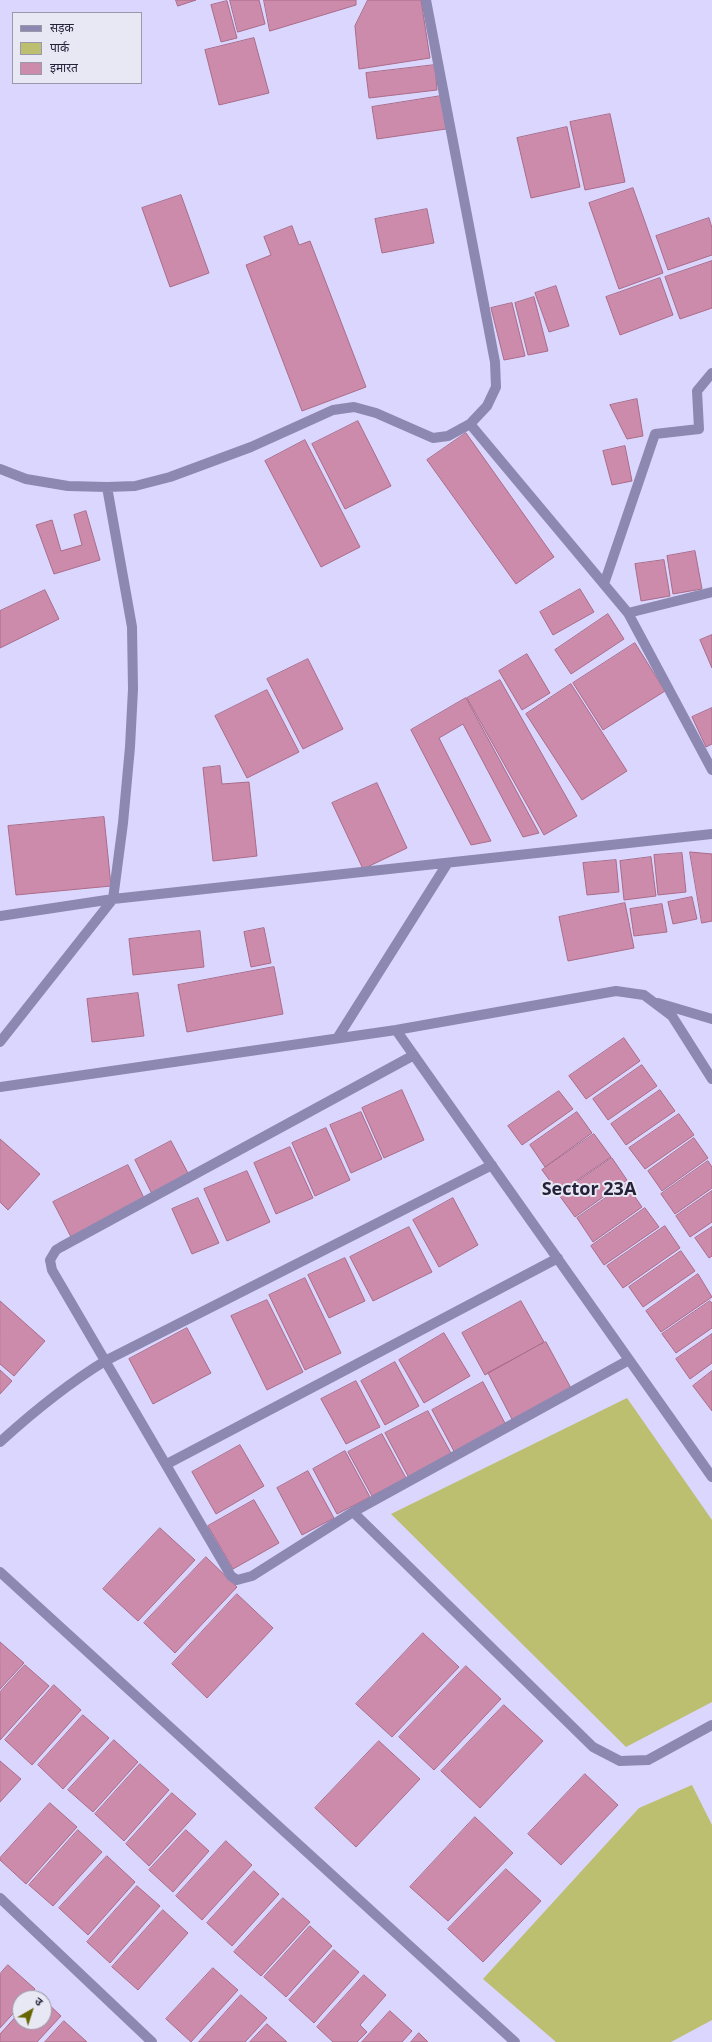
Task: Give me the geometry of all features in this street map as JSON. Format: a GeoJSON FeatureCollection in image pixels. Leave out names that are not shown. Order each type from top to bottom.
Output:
{"type":"FeatureCollection","features":[{"type":"Feature","properties":{"kind":"street"},"geometry":{"type":"LineString","coordinates":[[0,469],[26,479],[68,486],[135,486],[170,476],[251,447],[334,410],[354,406],[376,413],[433,438],[448,436],[470,424],[487,406],[496,387],[495,362],[426,0]]}},
{"type":"Feature","properties":{"kind":"street"},"geometry":{"type":"LineString","coordinates":[[604,584],[655,434],[699,429],[697,391],[712,373]]}},
{"type":"Feature","properties":{"kind":"street"},"geometry":{"type":"LineString","coordinates":[[470,424],[628,613],[712,770]]}},
{"type":"Feature","properties":{"kind":"street"},"geometry":{"type":"LineString","coordinates":[[0,1042],[33,1002],[113,898],[124,823],[133,689],[132,627],[107,487]]}},
{"type":"Feature","properties":{"kind":"street"},"geometry":{"type":"LineString","coordinates":[[628,613],[712,592]]}},
{"type":"Feature","properties":{"kind":"street"},"geometry":{"type":"LineString","coordinates":[[0,916],[113,898],[447,864],[712,834]]}},
{"type":"Feature","properties":{"kind":"street"},"geometry":{"type":"LineString","coordinates":[[338,1037],[447,864]]}},
{"type":"Feature","properties":{"kind":"street"},"geometry":{"type":"LineString","coordinates":[[0,1087],[338,1037],[396,1030],[616,991],[644,995],[672,1016],[712,1079]]}},
{"type":"Feature","properties":{"kind":"street"},"geometry":{"type":"LineString","coordinates":[[652,1001],[712,1020]]}},
{"type":"Feature","properties":{"kind":"street"},"geometry":{"type":"LineString","coordinates":[[396,1030],[712,1477]]}},
{"type":"Feature","properties":{"kind":"street"},"geometry":{"type":"LineString","coordinates":[[414,1055],[56,1250],[50,1260],[52,1270],[167,1464],[231,1576],[238,1580],[252,1576],[353,1512],[629,1360]]}},
{"type":"Feature","properties":{"kind":"street"},"geometry":{"type":"LineString","coordinates":[[0,1442],[42,1405],[77,1378],[105,1361],[492,1165]]}},
{"type":"Feature","properties":{"kind":"street"},"geometry":{"type":"LineString","coordinates":[[167,1464],[558,1258]]}},
{"type":"Feature","properties":{"kind":"street"},"geometry":{"type":"LineString","coordinates":[[353,1512],[593,1747],[620,1761],[648,1760],[712,1724]]}},
{"type":"Feature","properties":{"kind":"street"},"geometry":{"type":"LineString","coordinates":[[0,1572],[516,2042]]}},
{"type":"Feature","properties":{"kind":"street"},"geometry":{"type":"LineString","coordinates":[[0,1898],[152,2042]]}},
{"type":"Feature","properties":{"kind":"green space"},"geometry":{"type":"Polygon","coordinates":[[[627,1398],[712,1520],[712,1702],[626,1747],[391,1514],[627,1398]]]}},
{"type":"Feature","properties":{"kind":"green space"},"geometry":{"type":"Polygon","coordinates":[[[692,1785],[712,1825],[712,2020],[671,2042],[556,2042],[483,1979],[639,1808],[692,1785]]]}},
{"type":"Feature","properties":{"kind":"building"},"geometry":{"type":"Polygon","coordinates":[[[176,0],[196,0],[178,6],[176,0]]]}},
{"type":"Feature","properties":{"kind":"building"},"geometry":{"type":"Polygon","coordinates":[[[230,0],[259,0],[265,24],[238,32],[230,0]]]}},
{"type":"Feature","properties":{"kind":"building"},"geometry":{"type":"Polygon","coordinates":[[[264,0],[356,0],[356,5],[270,31],[264,0]]]}},
{"type":"Feature","properties":{"kind":"building"},"geometry":{"type":"Polygon","coordinates":[[[368,0],[421,0],[430,58],[359,69],[355,26],[368,0]]]}},
{"type":"Feature","properties":{"kind":"building"},"geometry":{"type":"Polygon","coordinates":[[[227,1],[237,38],[221,42],[211,5],[227,1]]]}},
{"type":"Feature","properties":{"kind":"building"},"geometry":{"type":"Polygon","coordinates":[[[254,38],[269,93],[219,105],[205,50],[254,38]]]}},
{"type":"Feature","properties":{"kind":"building"},"geometry":{"type":"Polygon","coordinates":[[[435,65],[437,90],[369,98],[366,73],[435,65]]]}},
{"type":"Feature","properties":{"kind":"building"},"geometry":{"type":"Polygon","coordinates":[[[441,96],[446,129],[377,139],[372,107],[441,96]]]}},
{"type":"Feature","properties":{"kind":"building"},"geometry":{"type":"Polygon","coordinates":[[[610,114],[625,182],[585,190],[570,122],[610,114]]]}},
{"type":"Feature","properties":{"kind":"building"},"geometry":{"type":"Polygon","coordinates":[[[567,127],[580,187],[531,198],[517,138],[567,127]]]}},
{"type":"Feature","properties":{"kind":"building"},"geometry":{"type":"Polygon","coordinates":[[[633,188],[663,273],[619,289],[589,203],[633,188]]]}},
{"type":"Feature","properties":{"kind":"building"},"geometry":{"type":"Polygon","coordinates":[[[181,195],[209,273],[170,287],[142,208],[181,195]]]}},
{"type":"Feature","properties":{"kind":"building"},"geometry":{"type":"Polygon","coordinates":[[[427,209],[434,243],[382,253],[375,219],[427,209]]]}},
{"type":"Feature","properties":{"kind":"building"},"geometry":{"type":"Polygon","coordinates":[[[709,218],[712,228],[712,255],[668,270],[656,236],[709,218]]]}},
{"type":"Feature","properties":{"kind":"building"},"geometry":{"type":"Polygon","coordinates":[[[292,226],[299,245],[310,241],[366,387],[302,411],[246,265],[271,255],[264,237],[292,226]]]}},
{"type":"Feature","properties":{"kind":"building"},"geometry":{"type":"Polygon","coordinates":[[[712,261],[712,308],[680,319],[665,277],[712,261]]]}},
{"type":"Feature","properties":{"kind":"building"},"geometry":{"type":"Polygon","coordinates":[[[660,278],[673,315],[620,335],[606,297],[660,278]]]}},
{"type":"Feature","properties":{"kind":"building"},"geometry":{"type":"Polygon","coordinates":[[[556,286],[569,326],[549,332],[535,293],[556,286]]]}},
{"type":"Feature","properties":{"kind":"building"},"geometry":{"type":"Polygon","coordinates":[[[534,297],[548,351],[528,355],[515,303],[534,297]]]}},
{"type":"Feature","properties":{"kind":"building"},"geometry":{"type":"Polygon","coordinates":[[[512,303],[525,356],[504,360],[491,308],[512,303]]]}},
{"type":"Feature","properties":{"kind":"building"},"geometry":{"type":"Polygon","coordinates":[[[637,399],[643,436],[627,439],[610,405],[637,399]]]}},
{"type":"Feature","properties":{"kind":"building"},"geometry":{"type":"Polygon","coordinates":[[[358,421],[391,486],[345,509],[312,444],[358,421]]]}},
{"type":"Feature","properties":{"kind":"building"},"geometry":{"type":"Polygon","coordinates":[[[466,433],[554,557],[516,584],[427,460],[466,433]]]}},
{"type":"Feature","properties":{"kind":"building"},"geometry":{"type":"Polygon","coordinates":[[[305,440],[360,547],[321,567],[265,461],[305,440]]]}},
{"type":"Feature","properties":{"kind":"building"},"geometry":{"type":"Polygon","coordinates":[[[625,446],[632,481],[612,485],[603,451],[625,446]]]}},
{"type":"Feature","properties":{"kind":"building"},"geometry":{"type":"Polygon","coordinates":[[[86,511],[100,560],[54,574],[36,525],[52,520],[61,551],[82,545],[74,515],[86,511]]]}},
{"type":"Feature","properties":{"kind":"building"},"geometry":{"type":"Polygon","coordinates":[[[695,551],[702,589],[673,594],[667,556],[695,551]]]}},
{"type":"Feature","properties":{"kind":"building"},"geometry":{"type":"Polygon","coordinates":[[[664,560],[670,596],[641,601],[635,564],[664,560]]]}},
{"type":"Feature","properties":{"kind":"building"},"geometry":{"type":"Polygon","coordinates":[[[580,589],[594,612],[553,635],[540,612],[580,589]]]}},
{"type":"Feature","properties":{"kind":"building"},"geometry":{"type":"Polygon","coordinates":[[[45,590],[59,619],[0,648],[0,611],[45,590]]]}},
{"type":"Feature","properties":{"kind":"building"},"geometry":{"type":"Polygon","coordinates":[[[608,614],[624,639],[571,674],[555,650],[608,614]]]}},
{"type":"Feature","properties":{"kind":"building"},"geometry":{"type":"Polygon","coordinates":[[[712,635],[712,668],[700,640],[712,635]]]}},
{"type":"Feature","properties":{"kind":"building"},"geometry":{"type":"Polygon","coordinates":[[[635,643],[665,691],[603,730],[573,683],[635,643]]]}},
{"type":"Feature","properties":{"kind":"building"},"geometry":{"type":"Polygon","coordinates":[[[527,654],[550,693],[522,710],[499,671],[527,654]]]}},
{"type":"Feature","properties":{"kind":"building"},"geometry":{"type":"Polygon","coordinates":[[[308,659],[343,729],[303,749],[267,679],[308,659]]]}},
{"type":"Feature","properties":{"kind":"building"},"geometry":{"type":"Polygon","coordinates":[[[500,680],[577,816],[544,835],[467,698],[500,680]]]}},
{"type":"Feature","properties":{"kind":"building"},"geometry":{"type":"Polygon","coordinates":[[[571,684],[627,771],[582,800],[526,714],[571,684]]]}},
{"type":"Feature","properties":{"kind":"building"},"geometry":{"type":"Polygon","coordinates":[[[267,690],[299,752],[247,778],[215,716],[267,690]]]}},
{"type":"Feature","properties":{"kind":"building"},"geometry":{"type":"Polygon","coordinates":[[[466,698],[539,833],[523,837],[463,724],[439,738],[491,841],[471,845],[411,730],[466,698]]]}},
{"type":"Feature","properties":{"kind":"building"},"geometry":{"type":"Polygon","coordinates":[[[712,708],[712,744],[706,747],[692,717],[712,708]]]}},
{"type":"Feature","properties":{"kind":"building"},"geometry":{"type":"Polygon","coordinates":[[[220,766],[222,784],[249,782],[257,856],[213,861],[203,768],[220,766]]]}},
{"type":"Feature","properties":{"kind":"building"},"geometry":{"type":"Polygon","coordinates":[[[377,783],[407,848],[363,869],[332,803],[377,783]]]}},
{"type":"Feature","properties":{"kind":"building"},"geometry":{"type":"Polygon","coordinates":[[[104,817],[111,886],[16,895],[8,826],[104,817]]]}},
{"type":"Feature","properties":{"kind":"building"},"geometry":{"type":"Polygon","coordinates":[[[690,852],[712,854],[712,921],[702,923],[690,852]]]}},
{"type":"Feature","properties":{"kind":"building"},"geometry":{"type":"Polygon","coordinates":[[[682,853],[686,892],[658,895],[654,855],[682,853]]]}},
{"type":"Feature","properties":{"kind":"building"},"geometry":{"type":"Polygon","coordinates":[[[651,857],[656,896],[624,900],[620,861],[651,857]]]}},
{"type":"Feature","properties":{"kind":"building"},"geometry":{"type":"Polygon","coordinates":[[[616,860],[619,892],[587,895],[583,863],[616,860]]]}},
{"type":"Feature","properties":{"kind":"building"},"geometry":{"type":"Polygon","coordinates":[[[692,897],[697,919],[673,924],[668,902],[692,897]]]}},
{"type":"Feature","properties":{"kind":"building"},"geometry":{"type":"Polygon","coordinates":[[[625,903],[634,948],[568,961],[559,917],[625,903]]]}},
{"type":"Feature","properties":{"kind":"building"},"geometry":{"type":"Polygon","coordinates":[[[662,904],[667,932],[634,936],[630,909],[662,904]]]}},
{"type":"Feature","properties":{"kind":"building"},"geometry":{"type":"Polygon","coordinates":[[[264,928],[271,963],[251,967],[244,932],[264,928]]]}},
{"type":"Feature","properties":{"kind":"building"},"geometry":{"type":"Polygon","coordinates":[[[200,931],[204,967],[133,975],[129,939],[200,931]]]}},
{"type":"Feature","properties":{"kind":"building"},"geometry":{"type":"Polygon","coordinates":[[[274,967],[283,1014],[187,1032],[178,985],[274,967]]]}},
{"type":"Feature","properties":{"kind":"building"},"geometry":{"type":"Polygon","coordinates":[[[138,993],[144,1036],[92,1042],[87,999],[138,993]]]}},
{"type":"Feature","properties":{"kind":"building"},"geometry":{"type":"Polygon","coordinates":[[[624,1038],[640,1061],[586,1099],[569,1076],[624,1038]]]}},
{"type":"Feature","properties":{"kind":"building"},"geometry":{"type":"Polygon","coordinates":[[[642,1065],[657,1086],[608,1120],[593,1099],[642,1065]]]}},
{"type":"Feature","properties":{"kind":"building"},"geometry":{"type":"Polygon","coordinates":[[[402,1090],[424,1140],[384,1158],[362,1108],[402,1090]]]}},
{"type":"Feature","properties":{"kind":"building"},"geometry":{"type":"Polygon","coordinates":[[[660,1090],[675,1111],[626,1145],[611,1124],[660,1090]]]}},
{"type":"Feature","properties":{"kind":"building"},"geometry":{"type":"Polygon","coordinates":[[[559,1091],[573,1109],[522,1145],[508,1126],[559,1091]]]}},
{"type":"Feature","properties":{"kind":"building"},"geometry":{"type":"Polygon","coordinates":[[[361,1112],[382,1159],[351,1173],[330,1125],[361,1112]]]}},
{"type":"Feature","properties":{"kind":"building"},"geometry":{"type":"Polygon","coordinates":[[[577,1112],[592,1133],[545,1167],[530,1145],[577,1112]]]}},
{"type":"Feature","properties":{"kind":"building"},"geometry":{"type":"Polygon","coordinates":[[[679,1114],[694,1135],[645,1169],[629,1148],[679,1114]]]}},
{"type":"Feature","properties":{"kind":"building"},"geometry":{"type":"Polygon","coordinates":[[[326,1128],[350,1180],[315,1196],[292,1143],[326,1128]]]}},
{"type":"Feature","properties":{"kind":"building"},"geometry":{"type":"Polygon","coordinates":[[[594,1134],[611,1157],[559,1193],[542,1170],[594,1134]]]}},
{"type":"Feature","properties":{"kind":"building"},"geometry":{"type":"Polygon","coordinates":[[[694,1138],[708,1158],[662,1191],[648,1171],[694,1138]]]}},
{"type":"Feature","properties":{"kind":"building"},"geometry":{"type":"Polygon","coordinates":[[[0,1139],[40,1174],[8,1210],[0,1202],[0,1139]]]}},
{"type":"Feature","properties":{"kind":"building"},"geometry":{"type":"Polygon","coordinates":[[[171,1141],[189,1175],[152,1194],[135,1160],[171,1141]]]}},
{"type":"Feature","properties":{"kind":"building"},"geometry":{"type":"Polygon","coordinates":[[[290,1147],[313,1198],[276,1214],[254,1163],[290,1147]]]}},
{"type":"Feature","properties":{"kind":"building"},"geometry":{"type":"Polygon","coordinates":[[[612,1158],[627,1180],[575,1217],[559,1195],[612,1158]]]}},
{"type":"Feature","properties":{"kind":"building"},"geometry":{"type":"Polygon","coordinates":[[[708,1161],[712,1167],[712,1188],[675,1214],[661,1194],[708,1161]]]}},
{"type":"Feature","properties":{"kind":"building"},"geometry":{"type":"Polygon","coordinates":[[[128,1165],[145,1200],[71,1237],[53,1202],[128,1165]]]}},
{"type":"Feature","properties":{"kind":"building"},"geometry":{"type":"Polygon","coordinates":[[[247,1171],[270,1222],[227,1241],[204,1189],[247,1171]]]}},
{"type":"Feature","properties":{"kind":"building"},"geometry":{"type":"Polygon","coordinates":[[[626,1184],[642,1207],[593,1242],[577,1218],[626,1184]]]}},
{"type":"Feature","properties":{"kind":"building"},"geometry":{"type":"Polygon","coordinates":[[[712,1191],[712,1222],[690,1237],[676,1216],[712,1191]]]}},
{"type":"Feature","properties":{"kind":"building"},"geometry":{"type":"Polygon","coordinates":[[[198,1198],[219,1243],[192,1254],[172,1209],[198,1198]]]}},
{"type":"Feature","properties":{"kind":"building"},"geometry":{"type":"Polygon","coordinates":[[[453,1198],[478,1245],[439,1267],[413,1220],[453,1198]]]}},
{"type":"Feature","properties":{"kind":"building"},"geometry":{"type":"Polygon","coordinates":[[[645,1208],[659,1227],[604,1265],[591,1246],[645,1208]]]}},
{"type":"Feature","properties":{"kind":"building"},"geometry":{"type":"Polygon","coordinates":[[[665,1226],[680,1248],[623,1288],[607,1266],[665,1226]]]}},
{"type":"Feature","properties":{"kind":"building"},"geometry":{"type":"Polygon","coordinates":[[[409,1227],[432,1272],[373,1301],[350,1257],[409,1227]]]}},
{"type":"Feature","properties":{"kind":"building"},"geometry":{"type":"Polygon","coordinates":[[[712,1227],[712,1256],[709,1258],[695,1238],[712,1227]]]}},
{"type":"Feature","properties":{"kind":"building"},"geometry":{"type":"Polygon","coordinates":[[[681,1251],[695,1271],[643,1307],[629,1287],[681,1251]]]}},
{"type":"Feature","properties":{"kind":"building"},"geometry":{"type":"Polygon","coordinates":[[[345,1258],[365,1301],[329,1318],[308,1275],[345,1258]]]}},
{"type":"Feature","properties":{"kind":"building"},"geometry":{"type":"Polygon","coordinates":[[[698,1274],[712,1297],[661,1332],[646,1311],[698,1274]]]}},
{"type":"Feature","properties":{"kind":"building"},"geometry":{"type":"Polygon","coordinates":[[[305,1278],[341,1353],[305,1370],[269,1295],[305,1278]]]}},
{"type":"Feature","properties":{"kind":"building"},"geometry":{"type":"Polygon","coordinates":[[[267,1300],[303,1372],[267,1390],[231,1316],[267,1300]]]}},
{"type":"Feature","properties":{"kind":"building"},"geometry":{"type":"Polygon","coordinates":[[[0,1301],[45,1341],[14,1376],[0,1364],[0,1301]]]}},
{"type":"Feature","properties":{"kind":"building"},"geometry":{"type":"Polygon","coordinates":[[[521,1301],[544,1342],[485,1375],[462,1333],[521,1301]]]}},
{"type":"Feature","properties":{"kind":"building"},"geometry":{"type":"Polygon","coordinates":[[[710,1301],[712,1303],[712,1328],[676,1353],[662,1334],[710,1301]]]}},
{"type":"Feature","properties":{"kind":"building"},"geometry":{"type":"Polygon","coordinates":[[[187,1328],[211,1373],[153,1404],[129,1359],[187,1328]]]}},
{"type":"Feature","properties":{"kind":"building"},"geometry":{"type":"Polygon","coordinates":[[[444,1333],[470,1376],[424,1403],[399,1360],[444,1333]]]}},
{"type":"Feature","properties":{"kind":"building"},"geometry":{"type":"Polygon","coordinates":[[[712,1334],[712,1363],[690,1379],[676,1359],[712,1334]]]}},
{"type":"Feature","properties":{"kind":"building"},"geometry":{"type":"Polygon","coordinates":[[[546,1342],[572,1390],[513,1421],[488,1373],[546,1342]]]}},
{"type":"Feature","properties":{"kind":"building"},"geometry":{"type":"Polygon","coordinates":[[[395,1362],[419,1406],[385,1425],[361,1381],[395,1362]]]}},
{"type":"Feature","properties":{"kind":"building"},"geometry":{"type":"Polygon","coordinates":[[[0,1370],[12,1381],[0,1394],[0,1370]]]}},
{"type":"Feature","properties":{"kind":"building"},"geometry":{"type":"Polygon","coordinates":[[[712,1371],[712,1411],[693,1386],[712,1371]]]}},
{"type":"Feature","properties":{"kind":"building"},"geometry":{"type":"Polygon","coordinates":[[[356,1381],[380,1427],[346,1444],[321,1399],[356,1381]]]}},
{"type":"Feature","properties":{"kind":"building"},"geometry":{"type":"Polygon","coordinates":[[[483,1382],[506,1425],[455,1453],[432,1410],[483,1382]]]}},
{"type":"Feature","properties":{"kind":"building"},"geometry":{"type":"Polygon","coordinates":[[[428,1411],[452,1455],[409,1478],[385,1433],[428,1411]]]}},
{"type":"Feature","properties":{"kind":"building"},"geometry":{"type":"Polygon","coordinates":[[[382,1434],[406,1478],[372,1496],[348,1452],[382,1434]]]}},
{"type":"Feature","properties":{"kind":"building"},"geometry":{"type":"Polygon","coordinates":[[[240,1445],[264,1486],[216,1514],[192,1472],[240,1445]]]}},
{"type":"Feature","properties":{"kind":"building"},"geometry":{"type":"Polygon","coordinates":[[[345,1451],[370,1497],[337,1514],[313,1469],[345,1451]]]}},
{"type":"Feature","properties":{"kind":"building"},"geometry":{"type":"Polygon","coordinates":[[[308,1471],[334,1518],[302,1535],[277,1488],[308,1471]]]}},
{"type":"Feature","properties":{"kind":"building"},"geometry":{"type":"Polygon","coordinates":[[[254,1500],[279,1543],[233,1569],[208,1526],[254,1500]]]}},
{"type":"Feature","properties":{"kind":"building"},"geometry":{"type":"Polygon","coordinates":[[[160,1528],[195,1560],[138,1621],[103,1589],[160,1528]]]}},
{"type":"Feature","properties":{"kind":"building"},"geometry":{"type":"Polygon","coordinates":[[[206,1557],[237,1587],[175,1653],[144,1623],[206,1557]]]}},
{"type":"Feature","properties":{"kind":"building"},"geometry":{"type":"Polygon","coordinates":[[[237,1594],[273,1628],[207,1698],[172,1664],[237,1594]]]}},
{"type":"Feature","properties":{"kind":"building"},"geometry":{"type":"Polygon","coordinates":[[[423,1633],[459,1667],[392,1737],[356,1704],[423,1633]]]}},
{"type":"Feature","properties":{"kind":"building"},"geometry":{"type":"Polygon","coordinates":[[[0,1642],[24,1663],[0,1689],[0,1642]]]}},
{"type":"Feature","properties":{"kind":"building"},"geometry":{"type":"Polygon","coordinates":[[[25,1665],[49,1686],[0,1740],[0,1692],[25,1665]]]}},
{"type":"Feature","properties":{"kind":"building"},"geometry":{"type":"Polygon","coordinates":[[[466,1666],[501,1699],[434,1770],[399,1737],[466,1666]]]}},
{"type":"Feature","properties":{"kind":"building"},"geometry":{"type":"Polygon","coordinates":[[[54,1685],[81,1710],[32,1765],[5,1740],[54,1685]]]}},
{"type":"Feature","properties":{"kind":"building"},"geometry":{"type":"Polygon","coordinates":[[[504,1705],[543,1741],[480,1808],[441,1771],[504,1705]]]}},
{"type":"Feature","properties":{"kind":"building"},"geometry":{"type":"Polygon","coordinates":[[[83,1715],[109,1738],[63,1789],[38,1765],[83,1715]]]}},
{"type":"Feature","properties":{"kind":"building"},"geometry":{"type":"Polygon","coordinates":[[[114,1740],[138,1762],[93,1812],[68,1790],[114,1740]]]}},
{"type":"Feature","properties":{"kind":"building"},"geometry":{"type":"Polygon","coordinates":[[[379,1741],[420,1779],[356,1847],[315,1808],[379,1741]]]}},
{"type":"Feature","properties":{"kind":"building"},"geometry":{"type":"Polygon","coordinates":[[[0,1761],[21,1779],[0,1802],[0,1761]]]}},
{"type":"Feature","properties":{"kind":"building"},"geometry":{"type":"Polygon","coordinates":[[[140,1764],[169,1790],[124,1841],[95,1814],[140,1764]]]}},
{"type":"Feature","properties":{"kind":"building"},"geometry":{"type":"Polygon","coordinates":[[[585,1774],[618,1805],[561,1865],[528,1834],[585,1774]]]}},
{"type":"Feature","properties":{"kind":"building"},"geometry":{"type":"Polygon","coordinates":[[[172,1793],[196,1814],[149,1866],[126,1844],[172,1793]]]}},
{"type":"Feature","properties":{"kind":"building"},"geometry":{"type":"Polygon","coordinates":[[[50,1803],[77,1827],[26,1884],[0,1860],[0,1858],[50,1803]]]}},
{"type":"Feature","properties":{"kind":"building"},"geometry":{"type":"Polygon","coordinates":[[[475,1817],[513,1853],[448,1921],[410,1887],[475,1817]]]}},
{"type":"Feature","properties":{"kind":"building"},"geometry":{"type":"Polygon","coordinates":[[[78,1830],[102,1852],[53,1906],[29,1885],[78,1830]]]}},
{"type":"Feature","properties":{"kind":"building"},"geometry":{"type":"Polygon","coordinates":[[[186,1830],[209,1851],[173,1892],[149,1870],[186,1830]]]}},
{"type":"Feature","properties":{"kind":"building"},"geometry":{"type":"Polygon","coordinates":[[[226,1841],[252,1865],[202,1920],[176,1896],[226,1841]]]}},
{"type":"Feature","properties":{"kind":"building"},"geometry":{"type":"Polygon","coordinates":[[[107,1856],[135,1882],[88,1935],[59,1908],[107,1856]]]}},
{"type":"Feature","properties":{"kind":"building"},"geometry":{"type":"Polygon","coordinates":[[[506,1869],[541,1901],[483,1962],[448,1929],[506,1869]]]}},
{"type":"Feature","properties":{"kind":"building"},"geometry":{"type":"Polygon","coordinates":[[[254,1871],[279,1894],[232,1946],[207,1923],[254,1871]]]}},
{"type":"Feature","properties":{"kind":"building"},"geometry":{"type":"Polygon","coordinates":[[[137,1886],[160,1906],[110,1963],[87,1942],[137,1886]]]}},
{"type":"Feature","properties":{"kind":"building"},"geometry":{"type":"Polygon","coordinates":[[[283,1898],[310,1922],[261,1976],[234,1952],[283,1898]]]}},
{"type":"Feature","properties":{"kind":"building"},"geometry":{"type":"Polygon","coordinates":[[[163,1910],[188,1933],[138,1990],[112,1967],[163,1910]]]}},
{"type":"Feature","properties":{"kind":"building"},"geometry":{"type":"Polygon","coordinates":[[[310,1926],[332,1946],[286,1997],[264,1977],[310,1926]]]}},
{"type":"Feature","properties":{"kind":"building"},"geometry":{"type":"Polygon","coordinates":[[[334,1950],[359,1972],[314,2023],[289,2000],[334,1950]]]}},
{"type":"Feature","properties":{"kind":"building"},"geometry":{"type":"Polygon","coordinates":[[[8,1965],[35,1989],[12,1990],[12,2015],[0,2028],[0,1974],[8,1965]]]}},
{"type":"Feature","properties":{"kind":"building"},"geometry":{"type":"Polygon","coordinates":[[[213,1968],[238,1990],[191,2042],[166,2019],[213,1968]]]}},
{"type":"Feature","properties":{"kind":"building"},"geometry":{"type":"Polygon","coordinates":[[[364,1975],[386,1995],[360,2025],[367,2032],[357,2042],[333,2042],[317,2027],[364,1975]]]}},
{"type":"Feature","properties":{"kind":"building"},"geometry":{"type":"Polygon","coordinates":[[[241,1995],[267,2018],[245,2042],[199,2042],[241,1995]]]}},
{"type":"Feature","properties":{"kind":"building"},"geometry":{"type":"Polygon","coordinates":[[[52,2008],[61,2016],[52,2026],[52,2008]]]}},
{"type":"Feature","properties":{"kind":"building"},"geometry":{"type":"Polygon","coordinates":[[[390,2011],[412,2031],[402,2042],[362,2042],[390,2011]]]}},
{"type":"Feature","properties":{"kind":"building"},"geometry":{"type":"Polygon","coordinates":[[[12,2021],[12,2030],[48,2030],[37,2042],[0,2042],[0,2034],[12,2021]]]}},
{"type":"Feature","properties":{"kind":"building"},"geometry":{"type":"Polygon","coordinates":[[[64,2021],[87,2042],[45,2042],[64,2021]]]}},
{"type":"Feature","properties":{"kind":"building"},"geometry":{"type":"Polygon","coordinates":[[[267,2024],[287,2042],[250,2042],[267,2024]]]}},
{"type":"Feature","properties":{"kind":"building"},"geometry":{"type":"Polygon","coordinates":[[[419,2033],[428,2042],[411,2042],[419,2033]]]}},
{"type":"Feature","properties":{"kind":"district","name":"Sector 23A"},"geometry":{"type":"Point","coordinates":[589,1190]}}]}
